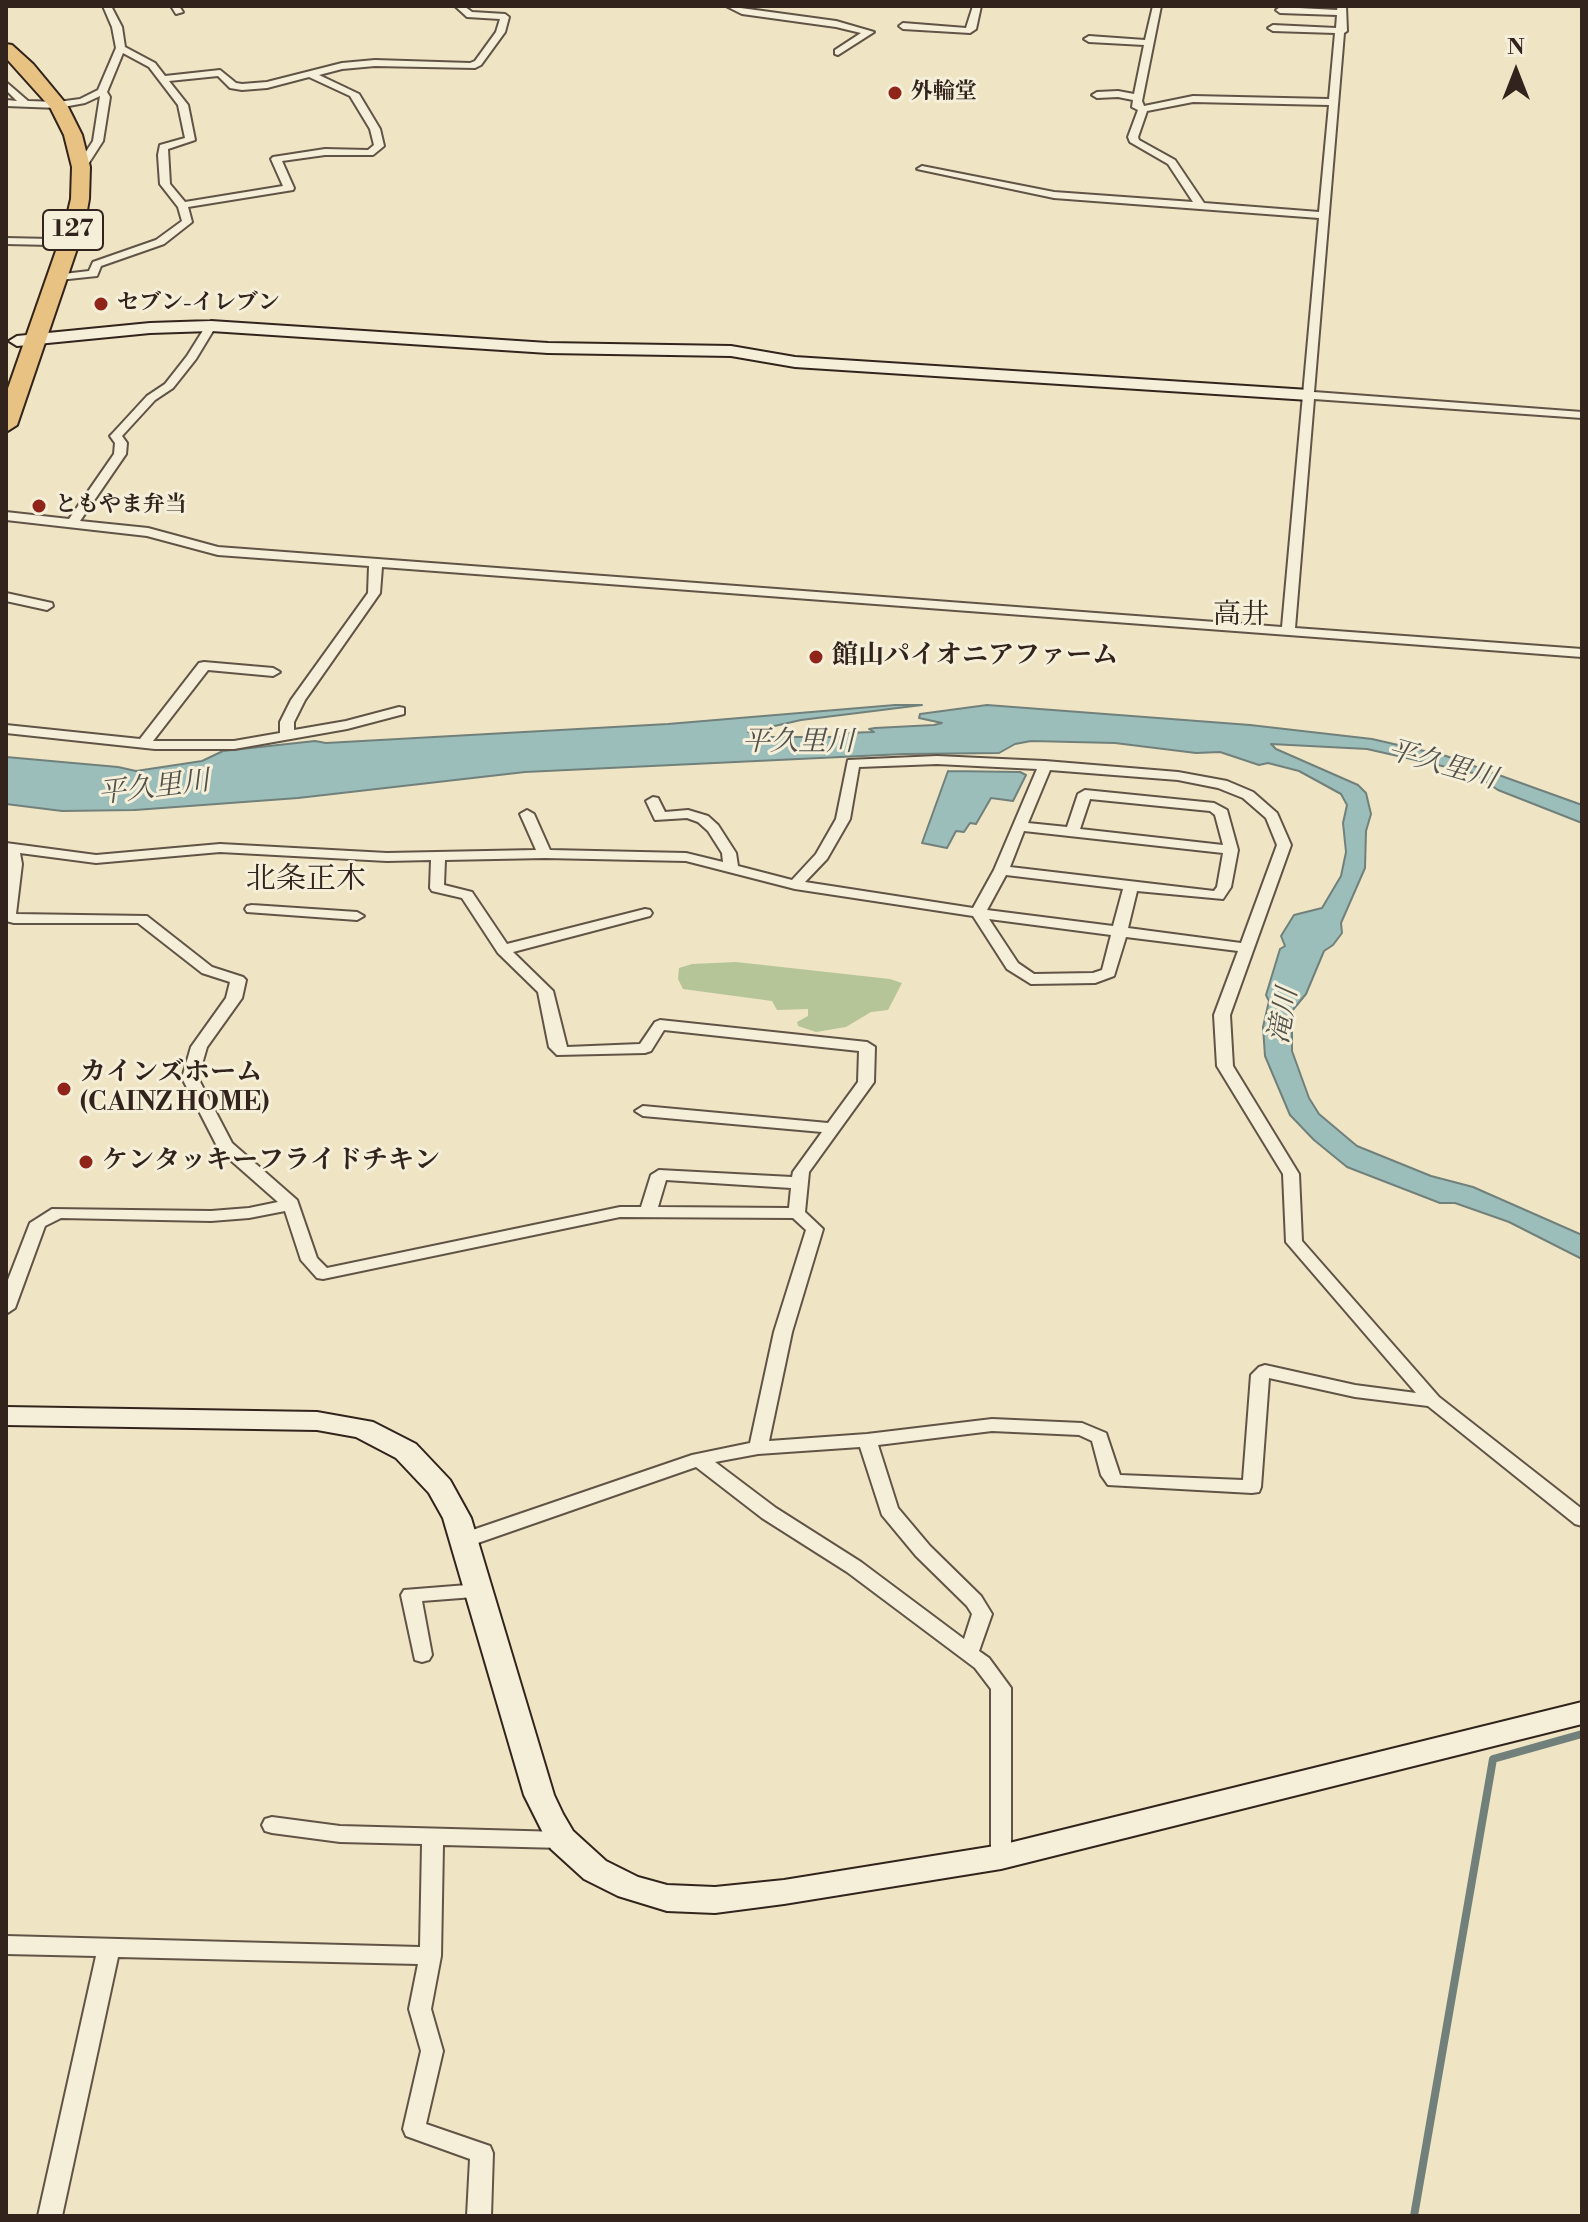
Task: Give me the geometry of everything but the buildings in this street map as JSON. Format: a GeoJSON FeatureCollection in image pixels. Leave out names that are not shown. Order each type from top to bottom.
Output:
{"type":"FeatureCollection","features":[{"type":"Feature","properties":{"kind":"highway","name":"127"},"geometry":{"type":"LineString","coordinates":[[6,49],[27,68],[58,105],[73,135],[70,168]]}},
{"type":"Feature","properties":{"kind":"highway","name":"127"},"geometry":{"type":"LineString","coordinates":[[6,68],[55,138],[70,168],[80,199],[59,277],[6,372]]}},
{"type":"Feature","properties":{"kind":"highway","name":"127"},"geometry":{"type":"LineString","coordinates":[[6,425],[60,201]]}},
{"type":"Feature","properties":{"kind":"street"},"geometry":{"type":"LineString","coordinates":[[6,103],[58,105],[82,101],[102,92],[121,48],[117,27],[107,6]]}},
{"type":"Feature","properties":{"kind":"street"},"geometry":{"type":"LineString","coordinates":[[164,79],[220,73],[233,86],[242,87],[267,85],[307,73],[391,62],[472,66],[478,63],[505,25],[505,17],[470,15],[459,6]]}},
{"type":"Feature","properties":{"kind":"street"},"geometry":{"type":"LineString","coordinates":[[730,6],[742,11],[836,24],[869,32],[838,52]]}},
{"type":"Feature","properties":{"kind":"street"},"geometry":{"type":"LineString","coordinates":[[903,26],[967,31],[971,29],[977,6]]}},
{"type":"Feature","properties":{"kind":"street"},"geometry":{"type":"LineString","coordinates":[[1157,6],[1133,137],[1135,142],[1172,162],[1201,207]]}},
{"type":"Feature","properties":{"kind":"street"},"geometry":{"type":"LineString","coordinates":[[1280,10],[1343,10],[1288,630]]}},
{"type":"Feature","properties":{"kind":"street"},"geometry":{"type":"LineString","coordinates":[[1273,28],[1342,31]]}},
{"type":"Feature","properties":{"kind":"street"},"geometry":{"type":"LineString","coordinates":[[1089,39],[1149,43]]}},
{"type":"Feature","properties":{"kind":"street"},"geometry":{"type":"LineString","coordinates":[[59,277],[93,274],[97,264],[160,242],[187,222],[182,205],[165,184],[163,147],[190,140],[183,105],[152,65],[121,48]]}},
{"type":"Feature","properties":{"kind":"street"},"geometry":{"type":"LineString","coordinates":[[182,205],[289,188],[276,159],[325,152],[370,153],[379,146],[375,129],[354,94],[307,73]]}},
{"type":"Feature","properties":{"kind":"street"},"geometry":{"type":"LineString","coordinates":[[6,85],[31,104]]}},
{"type":"Feature","properties":{"kind":"street"},"geometry":{"type":"LineString","coordinates":[[70,168],[98,141],[105,97],[102,92]]}},
{"type":"Feature","properties":{"kind":"street"},"geometry":{"type":"LineString","coordinates":[[1097,95],[1118,94],[1140,104],[1193,99],[1333,102]]}},
{"type":"Feature","properties":{"kind":"street"},"geometry":{"type":"LineString","coordinates":[[922,169],[1054,195],[1323,215]]}},
{"type":"Feature","properties":{"kind":"street"},"geometry":{"type":"LineString","coordinates":[[6,241],[51,242]]}},
{"type":"Feature","properties":{"kind":"street"},"geometry":{"type":"LineString","coordinates":[[72,524],[120,454],[121,443],[116,436],[151,398],[169,386],[211,326]]}},
{"type":"Feature","properties":{"kind":"street"},"geometry":{"type":"LineString","coordinates":[[26,341],[150,328],[211,326],[548,348],[731,351],[795,362],[1582,415]]}},
{"type":"Feature","properties":{"kind":"street"},"geometry":{"type":"LineString","coordinates":[[6,516],[148,532],[218,551],[1582,653]]}},
{"type":"Feature","properties":{"kind":"street"},"geometry":{"type":"LineString","coordinates":[[287,735],[287,722],[298,700],[374,593],[376,561]]}},
{"type":"Feature","properties":{"kind":"street"},"geometry":{"type":"LineString","coordinates":[[6,597],[47,606]]}},
{"type":"Feature","properties":{"kind":"street"},"geometry":{"type":"LineString","coordinates":[[144,743],[204,666],[273,672]]}},
{"type":"Feature","properties":{"kind":"street"},"geometry":{"type":"LineString","coordinates":[[6,729],[144,743],[234,745],[347,725],[399,711]]}},
{"type":"Feature","properties":{"kind":"street"},"geometry":{"type":"LineString","coordinates":[[795,885],[822,856],[843,819],[853,763],[937,760],[1045,765],[1178,776],[1222,784],[1248,795],[1272,816],[1284,845],[1222,1015],[1225,1066],[1291,1174],[1294,1242],[1433,1401],[1582,1519]]}},
{"type":"Feature","properties":{"kind":"street"},"geometry":{"type":"LineString","coordinates":[[978,913],[1001,870],[1045,765]]}},
{"type":"Feature","properties":{"kind":"street"},"geometry":{"type":"LineString","coordinates":[[1001,870],[1218,896],[1224,887],[1231,850],[1222,813],[1214,807],[1085,794],[1072,832]]}},
{"type":"Feature","properties":{"kind":"street"},"geometry":{"type":"LineString","coordinates":[[653,801],[660,817],[688,814],[703,819],[713,828],[729,853],[731,869]]}},
{"type":"Feature","properties":{"kind":"street"},"geometry":{"type":"LineString","coordinates":[[527,814],[545,854]]}},
{"type":"Feature","properties":{"kind":"street"},"geometry":{"type":"LineString","coordinates":[[1019,826],[1231,850]]}},
{"type":"Feature","properties":{"kind":"street"},"geometry":{"type":"LineString","coordinates":[[758,1448],[783,1332],[815,1229],[797,1213],[620,1212],[323,1274],[309,1260],[291,1204],[225,1146],[190,1078],[199,1047],[234,998],[238,980],[207,970],[142,919],[14,919],[8,916],[15,864],[9,847],[96,859],[220,848],[438,857],[545,854],[686,857],[795,885],[978,913],[1247,948]]}},
{"type":"Feature","properties":{"kind":"street"},"geometry":{"type":"LineString","coordinates":[[438,857],[437,888],[467,895],[503,950],[545,991],[557,1047],[563,1052],[645,1048],[660,1025],[867,1047],[866,1082],[801,1172],[797,1213]]}},
{"type":"Feature","properties":{"kind":"street"},"geometry":{"type":"LineString","coordinates":[[978,913],[1012,966],[1031,979],[1095,978],[1109,973],[1131,886]]}},
{"type":"Feature","properties":{"kind":"street"},"geometry":{"type":"LineString","coordinates":[[252,909],[357,916]]}},
{"type":"Feature","properties":{"kind":"street"},"geometry":{"type":"LineString","coordinates":[[503,950],[645,913]]}},
{"type":"Feature","properties":{"kind":"street"},"geometry":{"type":"LineString","coordinates":[[643,1111],[833,1128]]}},
{"type":"Feature","properties":{"kind":"street"},"geometry":{"type":"LineString","coordinates":[[648,1212],[659,1175],[800,1183]]}},
{"type":"Feature","properties":{"kind":"street"},"geometry":{"type":"LineString","coordinates":[[6,1308],[38,1223],[58,1213],[211,1216],[249,1213],[291,1204]]}},
{"type":"Feature","properties":{"kind":"street"},"geometry":{"type":"LineString","coordinates":[[465,1540],[698,1459],[758,1448],[867,1440],[992,1425],[1082,1429],[1100,1437],[1110,1475],[1115,1481],[1252,1487],[1260,1375],[1265,1371],[1355,1391],[1433,1401]]}},
{"type":"Feature","properties":{"kind":"street"},"geometry":{"type":"LineString","coordinates":[[6,1416],[293,1420],[363,1429],[396,1444],[424,1467],[446,1497],[465,1540],[539,1795],[562,1840],[595,1870],[629,1887],[667,1898],[715,1900],[784,1892],[1001,1857],[1582,1713]]}},
{"type":"Feature","properties":{"kind":"street"},"geometry":{"type":"LineString","coordinates":[[867,1440],[889,1510],[923,1551],[974,1601],[982,1614],[969,1652]]}},
{"type":"Feature","properties":{"kind":"street"},"geometry":{"type":"LineString","coordinates":[[698,1459],[769,1513],[854,1567],[982,1663],[1001,1688],[1001,1857]]}},
{"type":"Feature","properties":{"kind":"street"},"geometry":{"type":"LineString","coordinates":[[422,1655],[411,1595],[480,1591]]}},
{"type":"Feature","properties":{"kind":"street"},"geometry":{"type":"LineString","coordinates":[[272,1825],[340,1834],[562,1840]]}},
{"type":"Feature","properties":{"kind":"street"},"geometry":{"type":"LineString","coordinates":[[433,1837],[430,1956],[420,2009],[432,2051],[414,2129],[482,2153],[479,2216]]}},
{"type":"Feature","properties":{"kind":"street"},"geometry":{"type":"LineString","coordinates":[[6,1945],[430,1956]]}},
{"type":"Feature","properties":{"kind":"street"},"geometry":{"type":"LineString","coordinates":[[50,2216],[109,1947]]}},
{"type":"Feature","properties":{"kind":"green space"},"geometry":{"type":"Polygon","coordinates":[[[736,962],[890,979],[902,983],[888,1010],[871,1012],[846,1027],[816,1032],[798,1026],[797,1022],[808,1016],[808,1009],[777,1010],[772,1001],[683,989],[678,979],[679,968],[692,964],[736,962]]]}},
{"type":"Feature","properties":{"kind":"water"},"geometry":{"type":"Polygon","coordinates":[[[922,705],[801,720],[748,732],[767,737],[840,737],[845,733],[874,732],[869,729],[875,728],[934,725],[942,723],[919,718],[920,714],[987,705],[1250,725],[1372,739],[1446,756],[1582,805],[1582,823],[1498,790],[1473,773],[1367,749],[1271,744],[1358,785],[1366,793],[1371,814],[1366,831],[1365,868],[1341,923],[1342,933],[1324,951],[1306,994],[1292,1011],[1292,1051],[1309,1098],[1319,1114],[1357,1146],[1431,1176],[1473,1187],[1582,1235],[1582,1259],[1509,1222],[1455,1203],[1440,1203],[1347,1167],[1290,1115],[1265,1056],[1263,1027],[1269,1001],[1266,995],[1280,949],[1285,946],[1281,936],[1294,915],[1322,908],[1341,876],[1346,852],[1343,823],[1347,805],[1341,794],[1299,771],[1268,763],[1259,765],[1220,752],[1196,753],[1115,743],[1031,741],[1015,744],[999,753],[904,754],[525,772],[298,798],[135,810],[62,811],[6,804],[6,757],[136,771],[202,761],[223,751],[315,741],[326,743],[668,724],[922,705]]]}},
{"type":"Feature","properties":{"kind":"water"},"geometry":{"type":"Polygon","coordinates":[[[948,771],[1020,772],[1026,775],[1013,801],[991,798],[976,824],[970,823],[964,832],[956,831],[947,848],[922,843],[948,771]]]}},
{"type":"Feature","properties":{"kind":"waterway"},"geometry":{"type":"LineString","coordinates":[[1414,2216],[1493,1759],[1582,1734]]}},
{"type":"Feature","properties":{"kind":"place","name":"外輪堂"},"geometry":{"type":"Point","coordinates":[895,93]}},
{"type":"Feature","properties":{"kind":"place","name":"セブン-イレブン"},"geometry":{"type":"Point","coordinates":[101,304]}},
{"type":"Feature","properties":{"kind":"place","name":"ともやま弁当"},"geometry":{"type":"Point","coordinates":[39,506]}},
{"type":"Feature","properties":{"kind":"place","name":"館山パイオニアファーム"},"geometry":{"type":"Point","coordinates":[816,657]}},
{"type":"Feature","properties":{"kind":"place","name":"カインズホーム (CAINZ HOME)"},"geometry":{"type":"Point","coordinates":[64,1089]}},
{"type":"Feature","properties":{"kind":"place","name":"ケンタッキーフライドチキン"},"geometry":{"type":"Point","coordinates":[86,1162]}},
{"type":"Feature","properties":{"kind":"district","name":"高井"},"geometry":{"type":"Point","coordinates":[1241,616]}},
{"type":"Feature","properties":{"kind":"district","name":"北条正木"},"geometry":{"type":"Point","coordinates":[306,881]}},
{"type":"Feature","properties":{"kind":"water label","name":"平久里川"},"geometry":{"type":"Point","coordinates":[798,743]}},
{"type":"Feature","properties":{"kind":"water label","name":"平久里川"},"geometry":{"type":"Point","coordinates":[1442,766]}},
{"type":"Feature","properties":{"kind":"water label","name":"平久里川"},"geometry":{"type":"Point","coordinates":[154,789]}},
{"type":"Feature","properties":{"kind":"water label","name":"滝川"},"geometry":{"type":"Point","coordinates":[1285,1016]}}]}
